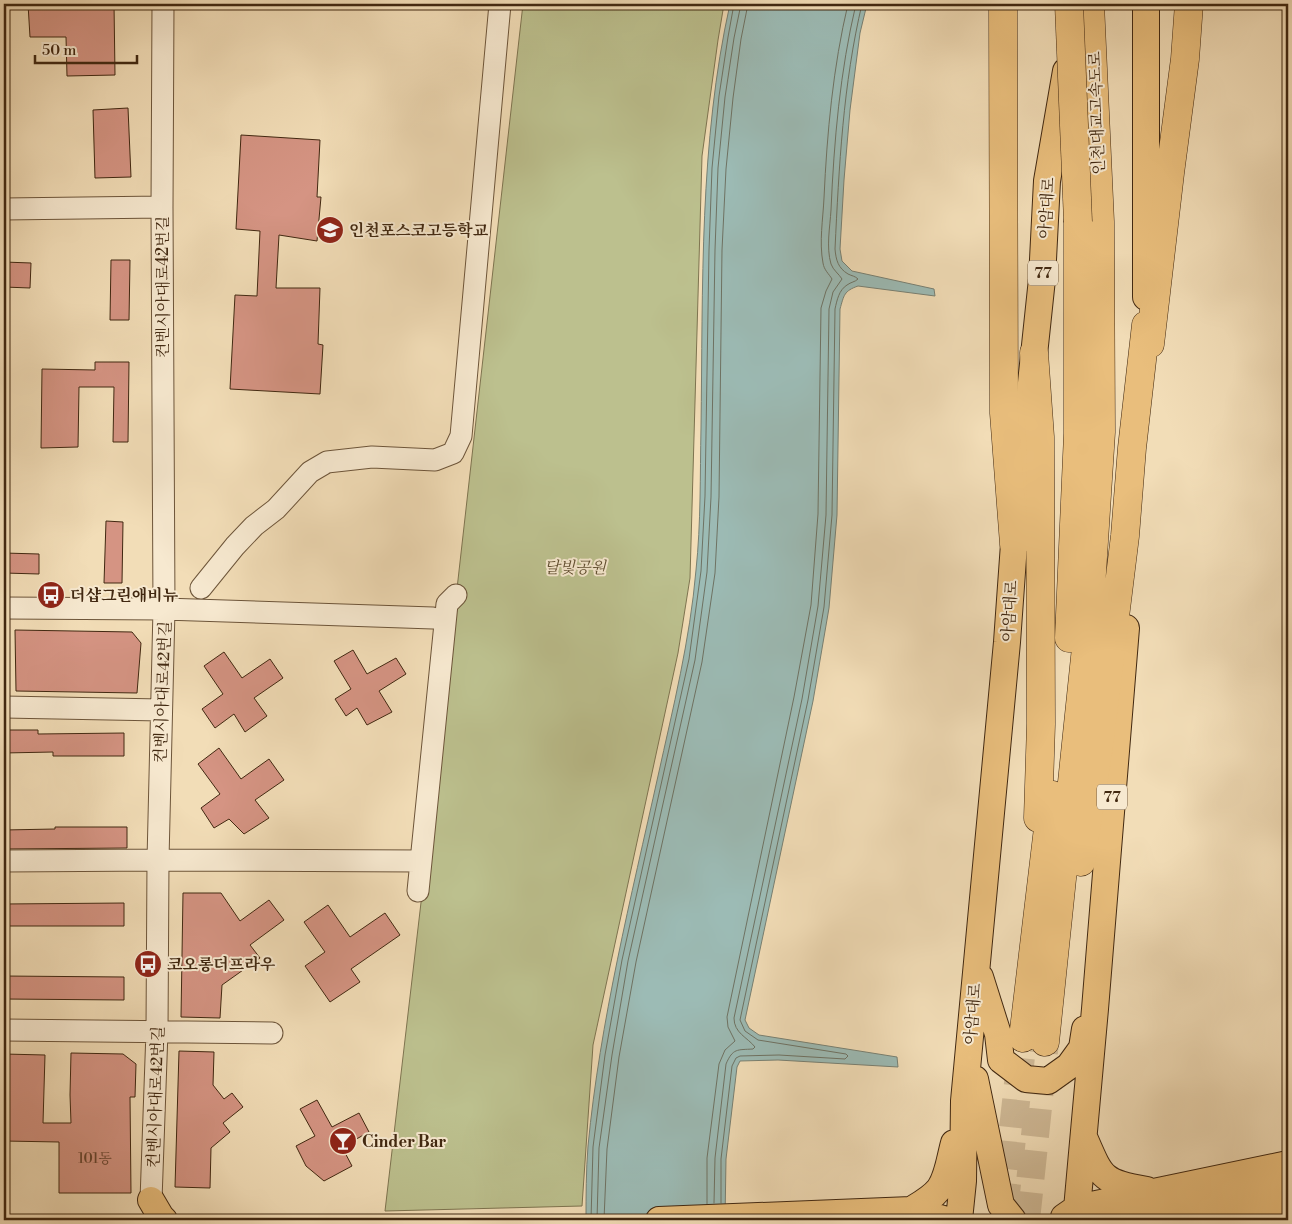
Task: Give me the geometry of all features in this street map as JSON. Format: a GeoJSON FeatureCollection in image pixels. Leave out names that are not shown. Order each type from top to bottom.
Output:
{"type":"FeatureCollection","features":[{"type":"Feature","properties":{"kind":"highway"},"geometry":{"type":"LineString","coordinates":[[1004,4],[1004,412],[1014,544]]}},
{"type":"Feature","properties":{"kind":"highway","name":"인천대교고속도로"},"geometry":{"type":"LineString","coordinates":[[1069,4],[1089,222]]}},
{"type":"Feature","properties":{"kind":"highway","name":"인천대교고속도로"},"geometry":{"type":"LineString","coordinates":[[1089,222],[1090,4]]}},
{"type":"Feature","properties":{"kind":"highway"},"geometry":{"type":"LineString","coordinates":[[1146,373],[1186,59],[1189,4]]}},
{"type":"Feature","properties":{"kind":"highway","name":"아암대로"},"geometry":{"type":"LineString","coordinates":[[1089,222],[1101,432],[1089,619],[1052,977],[1034,1040],[1035,935],[1070,620],[1089,222]]}},
{"type":"Feature","properties":{"kind":"highway"},"geometry":{"type":"LineString","coordinates":[[1052,977],[1080,868],[1099,746],[1125,536],[1132,448],[1146,325]]}},
{"type":"Feature","properties":{"kind":"highway"},"geometry":{"type":"LineString","coordinates":[[1034,353],[1040,437],[1041,724],[1035,935]]}},
{"type":"Feature","properties":{"kind":"main road","name":"아암대로"},"geometry":{"type":"LineString","coordinates":[[959,1220],[963,1181],[964,1101],[1007,642],[1014,544],[1042,279],[1047,181],[1080,4]]}},
{"type":"Feature","properties":{"kind":"main road","name":"77"},"geometry":{"type":"LineString","coordinates":[[1076,1217],[1095,1008],[1146,373],[1146,4]]}},
{"type":"Feature","properties":{"kind":"main road"},"geometry":{"type":"LineString","coordinates":[[976,966],[998,1034],[1001,1060],[1026,1079],[1048,1081],[1069,1066],[1082,1048],[1087,1022],[1095,1008]]}},
{"type":"Feature","properties":{"kind":"main road"},"geometry":{"type":"LineString","coordinates":[[969,1046],[1001,1205],[1013,1220]]}},
{"type":"Feature","properties":{"kind":"main road"},"geometry":{"type":"LineString","coordinates":[[911,1210],[928,1199],[940,1188],[947,1171],[964,1101]]}},
{"type":"Feature","properties":{"kind":"main road"},"geometry":{"type":"LineString","coordinates":[[1084,1136],[1095,1163],[1105,1178],[1118,1185],[1156,1192]]}},
{"type":"Feature","properties":{"kind":"main road"},"geometry":{"type":"LineString","coordinates":[[1076,1217],[1156,1192],[1288,1164]]}},
{"type":"Feature","properties":{"kind":"main road"},"geometry":{"type":"LineString","coordinates":[[1076,1217],[1131,1216],[1222,1201],[1288,1186]]}},
{"type":"Feature","properties":{"kind":"main road"},"geometry":{"type":"LineString","coordinates":[[1218,1220],[1288,1208]]}},
{"type":"Feature","properties":{"kind":"main road"},"geometry":{"type":"LineString","coordinates":[[659,1220],[911,1210],[947,1220]]}},
{"type":"Feature","properties":{"kind":"street","name":"컨벤시아대로42번길"},"geometry":{"type":"LineString","coordinates":[[152,1213],[164,609],[163,4]]}},
{"type":"Feature","properties":{"kind":"street"},"geometry":{"type":"LineString","coordinates":[[201,588],[235,546],[254,526],[276,509],[310,472],[328,462],[372,457],[435,460],[452,453],[461,436],[500,4]]}},
{"type":"Feature","properties":{"kind":"street"},"geometry":{"type":"LineString","coordinates":[[4,209],[162,207]]}},
{"type":"Feature","properties":{"kind":"street"},"geometry":{"type":"LineString","coordinates":[[418,891],[447,604],[456,595]]}},
{"type":"Feature","properties":{"kind":"street"},"geometry":{"type":"LineString","coordinates":[[4,608],[164,609],[433,618]]}},
{"type":"Feature","properties":{"kind":"street"},"geometry":{"type":"LineString","coordinates":[[4,707],[161,710]]}},
{"type":"Feature","properties":{"kind":"street"},"geometry":{"type":"LineString","coordinates":[[4,861],[421,861]]}},
{"type":"Feature","properties":{"kind":"street"},"geometry":{"type":"LineString","coordinates":[[4,1030],[272,1033]]}},
{"type":"Feature","properties":{"kind":"green space","name":"달빛공원"},"geometry":{"type":"Polygon","coordinates":[[[523,4],[724,4],[702,156],[690,578],[678,653],[593,1045],[582,1206],[385,1211],[438,757],[523,4]]]}},
{"type":"Feature","properties":{"kind":"water"},"geometry":{"type":"Polygon","coordinates":[[[730,4],[867,4],[860,33],[850,110],[840,249],[842,261],[852,271],[934,289],[935,296],[858,286],[845,294],[840,309],[837,515],[829,608],[813,701],[745,1020],[749,1028],[759,1035],[897,1057],[898,1067],[778,1060],[740,1061],[737,1067],[726,1159],[725,1220],[586,1220],[588,1146],[593,1099],[608,1006],[690,622],[700,517],[703,269],[708,162],[720,56],[730,4]]]}},
{"type":"Feature","properties":{"kind":"building"},"geometry":{"type":"Polygon","coordinates":[[[28,4],[114,4],[115,75],[67,76],[66,37],[30,37],[28,4]]]}},
{"type":"Feature","properties":{"kind":"building"},"geometry":{"type":"Polygon","coordinates":[[[128,108],[131,177],[95,178],[93,110],[128,108]]]}},
{"type":"Feature","properties":{"kind":"building"},"geometry":{"type":"Polygon","coordinates":[[[241,135],[320,140],[317,197],[321,197],[317,241],[279,235],[276,288],[320,288],[318,344],[323,345],[320,394],[230,389],[235,295],[257,296],[260,231],[236,229],[241,135]]]}},
{"type":"Feature","properties":{"kind":"building"},"geometry":{"type":"Polygon","coordinates":[[[111,260],[130,260],[129,320],[110,320],[111,260]]]}},
{"type":"Feature","properties":{"kind":"building"},"geometry":{"type":"Polygon","coordinates":[[[4,262],[31,263],[30,288],[4,287],[4,262]]]}},
{"type":"Feature","properties":{"kind":"building"},"geometry":{"type":"Polygon","coordinates":[[[95,362],[129,362],[128,442],[113,442],[114,387],[79,387],[78,447],[41,448],[42,369],[95,370],[95,362]]]}},
{"type":"Feature","properties":{"kind":"building"},"geometry":{"type":"Polygon","coordinates":[[[106,521],[123,522],[122,583],[104,583],[106,521]]]}},
{"type":"Feature","properties":{"kind":"building"},"geometry":{"type":"Polygon","coordinates":[[[4,553],[39,554],[39,574],[4,573],[4,553]]]}},
{"type":"Feature","properties":{"kind":"building"},"geometry":{"type":"Polygon","coordinates":[[[15,630],[132,632],[141,643],[137,693],[16,691],[15,630]]]}},
{"type":"Feature","properties":{"kind":"building"},"geometry":{"type":"Polygon","coordinates":[[[353,650],[367,674],[396,658],[406,674],[379,691],[392,712],[367,725],[357,708],[346,716],[335,699],[351,689],[334,661],[353,650]]]}},
{"type":"Feature","properties":{"kind":"building"},"geometry":{"type":"Polygon","coordinates":[[[224,652],[242,678],[270,659],[283,678],[254,698],[267,716],[245,732],[234,714],[215,728],[202,709],[223,694],[204,666],[224,652]]]}},
{"type":"Feature","properties":{"kind":"building"},"geometry":{"type":"Polygon","coordinates":[[[4,730],[38,730],[38,734],[124,733],[124,756],[53,756],[53,752],[4,753],[4,730]]]}},
{"type":"Feature","properties":{"kind":"building"},"geometry":{"type":"Polygon","coordinates":[[[219,748],[241,779],[269,759],[284,780],[255,800],[269,818],[244,834],[229,819],[214,828],[201,808],[220,794],[198,764],[219,748]]]}},
{"type":"Feature","properties":{"kind":"building"},"geometry":{"type":"Polygon","coordinates":[[[55,827],[127,827],[127,848],[4,849],[4,830],[55,829],[55,827]]]}},
{"type":"Feature","properties":{"kind":"building"},"geometry":{"type":"Polygon","coordinates":[[[183,893],[221,893],[240,921],[269,900],[284,920],[250,945],[260,958],[222,985],[220,1018],[181,1017],[183,893]]]}},
{"type":"Feature","properties":{"kind":"building"},"geometry":{"type":"Polygon","coordinates":[[[124,903],[124,926],[4,926],[4,904],[124,903]]]}},
{"type":"Feature","properties":{"kind":"building"},"geometry":{"type":"Polygon","coordinates":[[[328,905],[350,937],[385,913],[400,935],[351,969],[360,982],[330,1002],[305,966],[325,952],[304,922],[328,905]]]}},
{"type":"Feature","properties":{"kind":"building"},"geometry":{"type":"Polygon","coordinates":[[[4,976],[124,977],[124,1000],[4,999],[4,976]]]}},
{"type":"Feature","properties":{"kind":"building"},"geometry":{"type":"Polygon","coordinates":[[[179,1051],[214,1052],[213,1085],[224,1099],[232,1093],[243,1107],[223,1123],[230,1132],[211,1148],[210,1188],[175,1187],[179,1051]]]}},
{"type":"Feature","properties":{"kind":"building"},"geometry":{"type":"Polygon","coordinates":[[[71,1053],[123,1054],[136,1064],[135,1097],[130,1097],[131,1193],[59,1193],[59,1142],[4,1141],[4,1054],[45,1055],[43,1123],[71,1123],[71,1053]]]}},
{"type":"Feature","properties":{"kind":"building"},"geometry":{"type":"Polygon","coordinates":[[[317,1100],[332,1127],[359,1113],[369,1132],[342,1147],[352,1166],[324,1181],[306,1166],[296,1146],[315,1136],[300,1109],[317,1100]]]}},
{"type":"Feature","properties":{"kind":"tunnel"},"geometry":{"type":"LineString","coordinates":[[1004,1211],[1023,1038]]}},
{"type":"Feature","properties":{"kind":"tunnel"},"geometry":{"type":"LineString","coordinates":[[1026,1220],[1045,1042]]}},
{"type":"Feature","properties":{"kind":"place","name":"인천포스코고등학교"},"geometry":{"type":"Point","coordinates":[330,230]}},
{"type":"Feature","properties":{"kind":"place","name":"더샵그린애비뉴"},"geometry":{"type":"Point","coordinates":[51,595]}},
{"type":"Feature","properties":{"kind":"place","name":"코오롱더프라우"},"geometry":{"type":"Point","coordinates":[148,964]}},
{"type":"Feature","properties":{"kind":"place","name":"Cinder Bar"},"geometry":{"type":"Point","coordinates":[343,1141]}}]}
